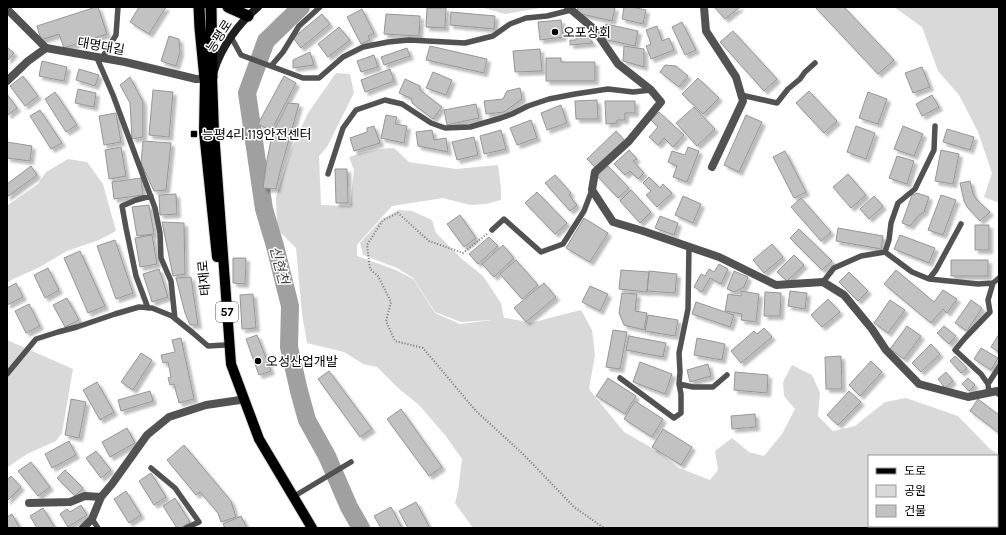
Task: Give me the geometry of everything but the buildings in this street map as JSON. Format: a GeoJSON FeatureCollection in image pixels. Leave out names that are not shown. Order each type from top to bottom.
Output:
{"type":"FeatureCollection","features":[{"type":"Feature","properties":{"kind":"highway","name":"태재로"},"geometry":{"type":"LineString","coordinates":[[199,7],[200,28],[208,78]]}},
{"type":"Feature","properties":{"kind":"highway","name":"태재로"},"geometry":{"type":"LineString","coordinates":[[208,78],[212,7]]}},
{"type":"Feature","properties":{"kind":"highway"},"geometry":{"type":"LineString","coordinates":[[228,7],[248,16]]}},
{"type":"Feature","properties":{"kind":"main road","name":"능평로"},"geometry":{"type":"LineString","coordinates":[[208,78],[225,46],[248,16],[258,7]]}},
{"type":"Feature","properties":{"kind":"main road","name":"태재로"},"geometry":{"type":"LineString","coordinates":[[208,78],[204,132],[227,365],[255,440],[306,528]]}},
{"type":"Feature","properties":{"kind":"main road","name":"태재로"},"geometry":{"type":"LineString","coordinates":[[208,78],[214,132],[231,364],[259,438],[312,528]]}},
{"type":"Feature","properties":{"kind":"street"},"geometry":{"type":"LineString","coordinates":[[704,7],[706,31],[736,77],[743,101],[712,167]]}},
{"type":"Feature","properties":{"kind":"street"},"geometry":{"type":"LineString","coordinates":[[7,9],[46,48],[28,60],[7,81]]}},
{"type":"Feature","properties":{"kind":"street"},"geometry":{"type":"LineString","coordinates":[[570,9],[594,29],[618,64],[651,90],[661,102],[629,141],[596,172],[592,190],[613,222],[720,257],[776,285],[823,282],[844,295],[867,323],[886,350],[919,384],[968,397],[997,391],[999,393]]}},
{"type":"Feature","properties":{"kind":"street","name":"대명대길"},"geometry":{"type":"LineString","coordinates":[[46,48],[125,62],[196,79],[208,78]]}},
{"type":"Feature","properties":{"kind":"street"},"geometry":{"type":"LineString","coordinates":[[83,528],[92,519],[101,496],[112,484],[147,435],[169,417],[206,405],[240,400]]}},
{"type":"Feature","properties":{"kind":"street"},"geometry":{"type":"LineString","coordinates":[[29,503],[70,502],[85,496],[101,496]]}},
{"type":"Feature","properties":{"kind":"lane"},"geometry":{"type":"LineString","coordinates":[[118,7],[116,35],[100,58],[155,208],[160,233],[161,258],[171,281],[175,319]]}},
{"type":"Feature","properties":{"kind":"lane"},"geometry":{"type":"LineString","coordinates":[[271,66],[283,52],[298,26],[320,7]]}},
{"type":"Feature","properties":{"kind":"lane"},"geometry":{"type":"LineString","coordinates":[[232,37],[241,54],[303,78],[319,78],[343,57],[363,47],[409,40],[465,43],[493,36],[510,24],[526,18],[548,16],[570,9]]}},
{"type":"Feature","properties":{"kind":"lane"},"geometry":{"type":"LineString","coordinates":[[741,96],[777,103],[788,89],[815,63]]}},
{"type":"Feature","properties":{"kind":"lane"},"geometry":{"type":"LineString","coordinates":[[328,174],[342,128],[356,110],[385,100],[402,104],[431,123],[445,128],[470,127],[501,118],[528,106],[575,94],[608,89],[633,92],[651,90]]}},
{"type":"Feature","properties":{"kind":"lane"},"geometry":{"type":"LineString","coordinates":[[885,252],[889,240],[891,223],[898,202],[914,188],[934,150],[935,126]]}},
{"type":"Feature","properties":{"kind":"lane"},"geometry":{"type":"LineString","coordinates":[[492,230],[504,219],[541,252],[562,244],[584,211],[592,190]]}},
{"type":"Feature","properties":{"kind":"lane"},"geometry":{"type":"LineString","coordinates":[[148,308],[136,276],[122,206],[151,196]]}},
{"type":"Feature","properties":{"kind":"lane"},"geometry":{"type":"LineString","coordinates":[[929,279],[936,270],[961,224]]}},
{"type":"Feature","properties":{"kind":"lane"},"geometry":{"type":"LineString","coordinates":[[620,378],[674,418],[681,413],[679,353],[688,309],[689,246]]}},
{"type":"Feature","properties":{"kind":"lane"},"geometry":{"type":"LineString","coordinates":[[823,282],[834,268],[861,256],[885,252],[912,272],[929,279],[978,284],[993,283]]}},
{"type":"Feature","properties":{"kind":"lane"},"geometry":{"type":"LineString","coordinates":[[989,393],[988,384],[956,350],[965,338],[990,312],[988,300],[993,283],[999,278]]}},
{"type":"Feature","properties":{"kind":"lane"},"geometry":{"type":"LineString","coordinates":[[7,374],[36,340],[139,307],[152,308],[172,316],[208,346],[225,345]]}},
{"type":"Feature","properties":{"kind":"lane"},"geometry":{"type":"LineString","coordinates":[[988,384],[999,367]]}},
{"type":"Feature","properties":{"kind":"lane"},"geometry":{"type":"LineString","coordinates":[[680,384],[693,388],[713,387],[728,375]]}},
{"type":"Feature","properties":{"kind":"lane"},"geometry":{"type":"LineString","coordinates":[[293,497],[351,462]]}},
{"type":"Feature","properties":{"kind":"lane"},"geometry":{"type":"LineString","coordinates":[[151,468],[175,488],[199,522],[186,528]]}},
{"type":"Feature","properties":{"kind":"lane"},"geometry":{"type":"LineString","coordinates":[[92,519],[98,528]]}},
{"type":"Feature","properties":{"kind":"path"},"geometry":{"type":"LineString","coordinates":[[492,230],[463,253],[429,241],[398,213],[383,220],[367,245],[370,269],[378,276],[391,302],[386,322],[395,341],[423,348],[476,412],[523,454],[574,507],[604,528]]}},
{"type":"Feature","properties":{"kind":"green space"},"geometry":{"type":"Polygon","coordinates":[[[481,7],[546,7],[505,14],[481,7]]]}},
{"type":"Feature","properties":{"kind":"green space"},"geometry":{"type":"Polygon","coordinates":[[[894,7],[999,7],[999,203],[984,197],[992,173],[978,132],[959,95],[938,71],[922,27],[894,7]]]}},
{"type":"Feature","properties":{"kind":"green space"},"geometry":{"type":"Polygon","coordinates":[[[336,73],[350,74],[354,93],[327,147],[319,156],[321,205],[350,206],[354,170],[349,157],[360,153],[394,148],[409,162],[456,169],[498,165],[501,200],[486,204],[470,205],[443,198],[392,206],[357,245],[357,256],[396,270],[413,279],[435,313],[460,324],[492,320],[461,322],[435,312],[413,278],[397,268],[363,255],[360,243],[380,221],[398,210],[412,211],[432,220],[436,233],[462,259],[483,276],[501,303],[504,318],[531,323],[581,310],[592,330],[595,355],[589,389],[624,432],[659,452],[679,468],[710,480],[718,470],[715,451],[732,438],[749,452],[764,456],[782,434],[795,409],[784,396],[783,382],[792,365],[812,375],[820,393],[818,416],[833,431],[855,426],[885,402],[906,398],[958,416],[990,449],[999,455],[999,528],[473,528],[455,503],[462,459],[445,435],[419,405],[398,388],[377,367],[363,364],[344,352],[307,343],[302,314],[296,248],[277,229],[276,197],[291,150],[308,113],[336,73]]]}},
{"type":"Feature","properties":{"kind":"green space"},"geometry":{"type":"Polygon","coordinates":[[[68,159],[87,162],[103,184],[116,231],[99,240],[67,251],[38,268],[7,283],[7,207],[38,184],[46,172],[68,159]]]}},
{"type":"Feature","properties":{"kind":"green space"},"geometry":{"type":"Polygon","coordinates":[[[7,340],[73,369],[62,433],[56,441],[27,454],[7,468],[7,340]]]}},
{"type":"Feature","properties":{"kind":"waterway","name":"신현천"},"geometry":{"type":"LineString","coordinates":[[301,7],[266,41],[247,93],[264,209],[290,306],[289,347],[299,391],[307,420],[327,456],[349,507],[361,528]]}},
{"type":"Feature","properties":{"kind":"place","name":"오포상회"},"geometry":{"type":"Point","coordinates":[555,32]}},
{"type":"Feature","properties":{"kind":"place","name":"능평4리.119안전센터"},"geometry":{"type":"Point","coordinates":[194,134]}},
{"type":"Feature","properties":{"kind":"place","name":"오성산업개발"},"geometry":{"type":"Point","coordinates":[258,361]}}]}
